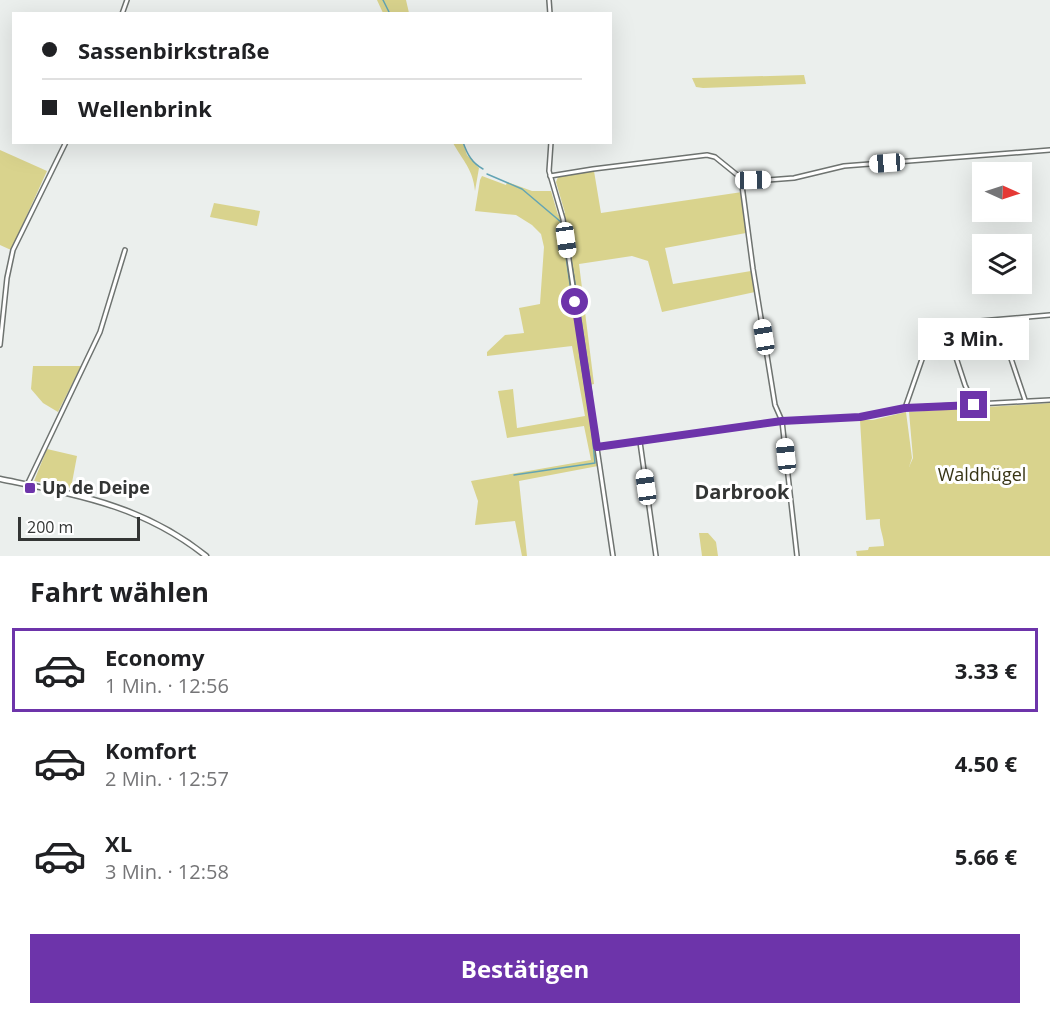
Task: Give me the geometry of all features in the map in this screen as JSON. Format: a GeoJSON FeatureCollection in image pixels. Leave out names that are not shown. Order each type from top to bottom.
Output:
{"type":"FeatureCollection","features":[{"type":"Feature","properties":{"kind":"street"},"geometry":{"type":"LineString","coordinates":[[0,345],[7,278],[13,250],[65,144]]}},
{"type":"Feature","properties":{"kind":"street"},"geometry":{"type":"LineString","coordinates":[[551,144],[549,171],[563,219],[614,556]]}},
{"type":"Feature","properties":{"kind":"street"},"geometry":{"type":"LineString","coordinates":[[550,176],[707,155],[715,157],[741,178],[760,180],[794,178],[844,166],[1050,150]]}},
{"type":"Feature","properties":{"kind":"street"},"geometry":{"type":"LineString","coordinates":[[741,178],[775,405],[782,421],[797,556]]}},
{"type":"Feature","properties":{"kind":"street"},"geometry":{"type":"LineString","coordinates":[[27,485],[99,332],[125,250]]}},
{"type":"Feature","properties":{"kind":"street"},"geometry":{"type":"LineString","coordinates":[[905,408],[934,325],[1050,315]]}},
{"type":"Feature","properties":{"kind":"street"},"geometry":{"type":"LineString","coordinates":[[998,320],[1025,401]]}},
{"type":"Feature","properties":{"kind":"street"},"geometry":{"type":"LineString","coordinates":[[945,324],[974,405]]}},
{"type":"Feature","properties":{"kind":"street"},"geometry":{"type":"LineString","coordinates":[[597,447],[782,421],[874,416],[905,408],[1050,399]]}},
{"type":"Feature","properties":{"kind":"street"},"geometry":{"type":"LineString","coordinates":[[640,441],[656,556]]}},
{"type":"Feature","properties":{"kind":"street"},"geometry":{"type":"LineString","coordinates":[[0,479],[89,498],[135,513],[166,528],[206,556]]}},
{"type":"Feature","properties":{"kind":"green space"},"geometry":{"type":"Polygon","coordinates":[[[377,0],[406,0],[409,12],[383,12],[377,0]]]}},
{"type":"Feature","properties":{"kind":"green space"},"geometry":{"type":"Polygon","coordinates":[[[804,75],[806,84],[703,88],[696,87],[692,78],[804,75]]]}},
{"type":"Feature","properties":{"kind":"green space"},"geometry":{"type":"Polygon","coordinates":[[[454,144],[463,144],[467,155],[479,168],[475,191],[470,171],[454,144]]]}},
{"type":"Feature","properties":{"kind":"green space"},"geometry":{"type":"Polygon","coordinates":[[[0,150],[47,171],[11,250],[0,245],[0,150]]]}},
{"type":"Feature","properties":{"kind":"green space"},"geometry":{"type":"Polygon","coordinates":[[[594,171],[601,213],[742,192],[746,233],[665,248],[673,284],[751,271],[755,292],[662,312],[648,261],[632,256],[579,264],[594,384],[585,386],[598,466],[519,481],[527,556],[522,556],[515,521],[475,525],[478,501],[471,481],[591,460],[584,426],[507,438],[498,391],[513,389],[517,428],[585,416],[572,346],[487,356],[487,352],[505,335],[524,333],[519,308],[540,304],[544,247],[541,234],[516,215],[475,211],[480,180],[482,176],[532,191],[551,191],[558,215],[565,213],[556,182],[558,177],[594,171]]]}},
{"type":"Feature","properties":{"kind":"green space"},"geometry":{"type":"Polygon","coordinates":[[[214,203],[260,211],[257,226],[210,217],[214,203]]]}},
{"type":"Feature","properties":{"kind":"green space"},"geometry":{"type":"Polygon","coordinates":[[[33,366],[81,366],[58,412],[43,403],[31,389],[33,366]]]}},
{"type":"Feature","properties":{"kind":"green space","name":"Waldhügel"},"geometry":{"type":"Polygon","coordinates":[[[1050,403],[1050,556],[857,556],[856,551],[884,546],[880,519],[866,520],[860,420],[873,420],[906,412],[912,458],[909,467],[913,458],[909,412],[1050,403]]]}},
{"type":"Feature","properties":{"kind":"green space"},"geometry":{"type":"Polygon","coordinates":[[[47,449],[77,456],[71,488],[34,481],[47,449]]]}},
{"type":"Feature","properties":{"kind":"green space"},"geometry":{"type":"Polygon","coordinates":[[[699,533],[708,533],[716,542],[718,556],[702,556],[699,533]]]}},
{"type":"Feature","properties":{"kind":"waterway"},"geometry":{"type":"LineString","coordinates":[[383,0],[389,12]]}},
{"type":"Feature","properties":{"kind":"waterway"},"geometry":{"type":"LineString","coordinates":[[464,144],[470,158],[483,169]]}},
{"type":"Feature","properties":{"kind":"waterway"},"geometry":{"type":"LineString","coordinates":[[487,174],[522,189],[561,222],[572,298]]}},
{"type":"Feature","properties":{"kind":"waterway"},"geometry":{"type":"LineString","coordinates":[[555,186],[568,237]]}},
{"type":"Feature","properties":{"kind":"waterway"},"geometry":{"type":"LineString","coordinates":[[568,242],[577,295]]}},
{"type":"Feature","properties":{"kind":"waterway"},"geometry":{"type":"LineString","coordinates":[[573,305],[580,350]]}},
{"type":"Feature","properties":{"kind":"waterway"},"geometry":{"type":"LineString","coordinates":[[579,306],[592,394]]}},
{"type":"Feature","properties":{"kind":"waterway"},"geometry":{"type":"LineString","coordinates":[[580,356],[590,418]]}},
{"type":"Feature","properties":{"kind":"waterway"},"geometry":{"type":"LineString","coordinates":[[514,475],[595,463],[591,423]]}},
{"type":"Feature","properties":{"kind":"place","name":"Up de Deipe"},"geometry":{"type":"Point","coordinates":[30,488]}},
{"type":"Feature","properties":{"kind":"district","name":"Darbrook"},"geometry":{"type":"Point","coordinates":[742,492]}},
{"type":"Feature","properties":{"kind":"route"},"geometry":{"type":"LineString","coordinates":[[575,302],[597,447],[782,421],[874,416],[905,408],[974,405]]}}]}
